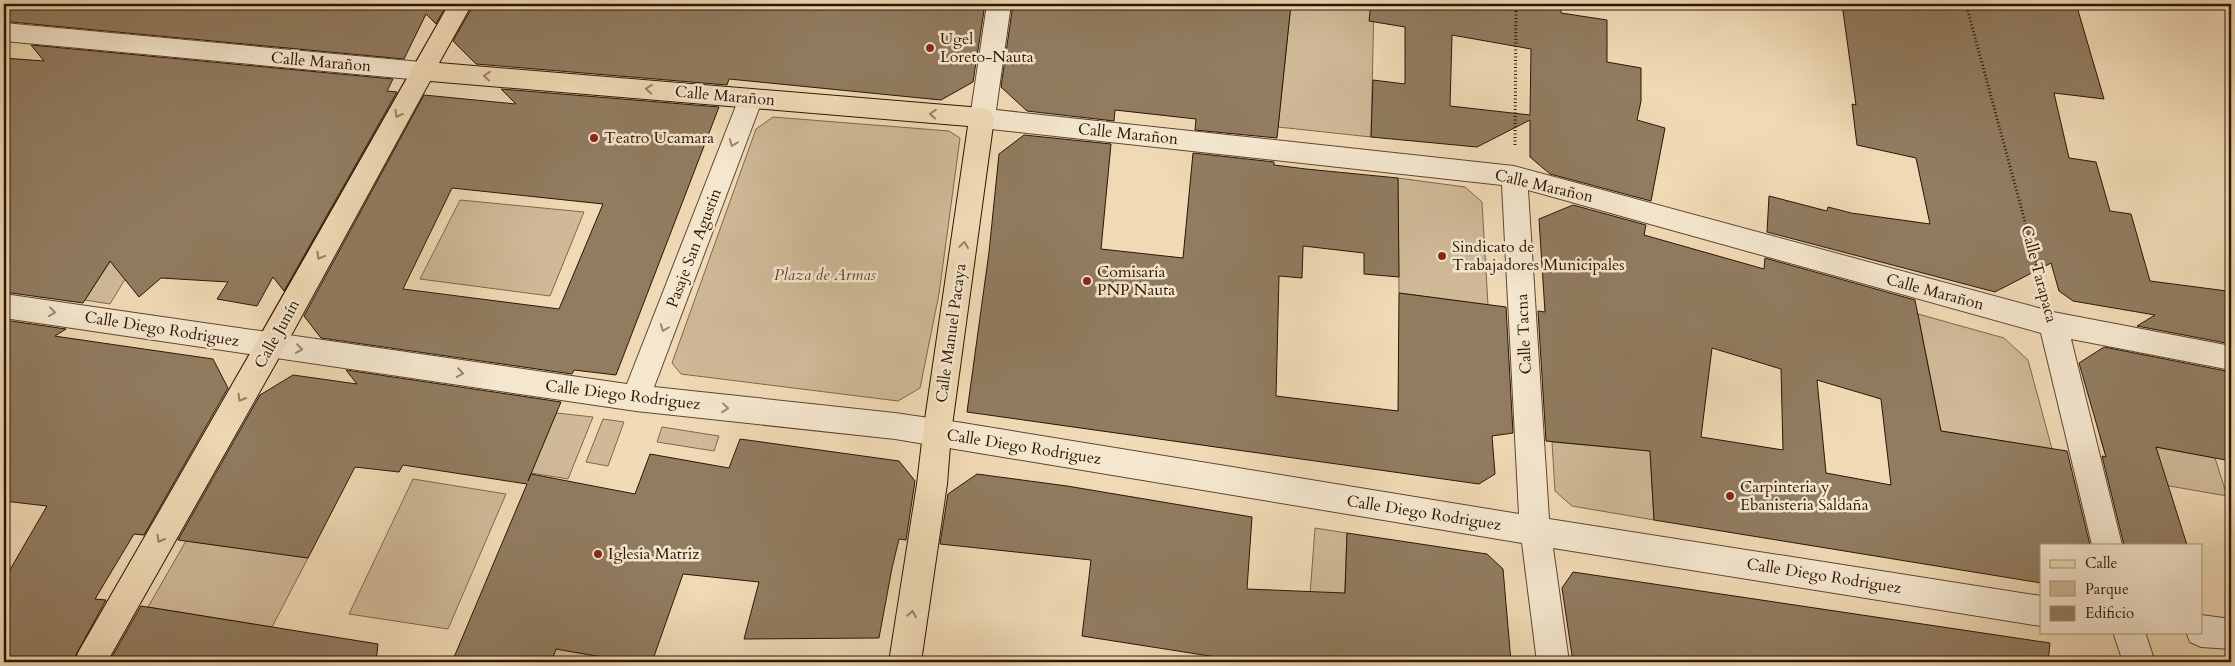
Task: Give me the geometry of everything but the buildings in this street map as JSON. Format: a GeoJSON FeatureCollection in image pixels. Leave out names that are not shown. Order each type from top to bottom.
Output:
{"type":"FeatureCollection","features":[{"type":"Feature","properties":{"kind":"main road","name":"Calle Junín"},"geometry":{"type":"LineString","coordinates":[[90,662],[271,345],[421,71],[460,4]]}},
{"type":"Feature","properties":{"kind":"main road","name":"Calle Marañon"},"geometry":{"type":"LineString","coordinates":[[421,71],[982,118]]}},
{"type":"Feature","properties":{"kind":"main road","name":"Calle Manuel Pacaya"},"geometry":{"type":"LineString","coordinates":[[905,662],[932,484],[937,433],[982,118]]}},
{"type":"Feature","properties":{"kind":"street","name":"Calle Manuel Pacaya"},"geometry":{"type":"LineString","coordinates":[[982,118],[999,4]]}},
{"type":"Feature","properties":{"kind":"street","name":"Calle Marañon"},"geometry":{"type":"LineString","coordinates":[[4,32],[421,71]]}},
{"type":"Feature","properties":{"kind":"street","name":"Pasaje San Agustin"},"geometry":{"type":"LineString","coordinates":[[636,398],[751,98]]}},
{"type":"Feature","properties":{"kind":"street","name":"Calle Marañon"},"geometry":{"type":"LineString","coordinates":[[982,118],[1514,176],[2053,324],[2231,358]]}},
{"type":"Feature","properties":{"kind":"street","name":"Calle Tacna"},"geometry":{"type":"LineString","coordinates":[[1514,176],[1536,531],[1553,662]]}},
{"type":"Feature","properties":{"kind":"street","name":"Calle Diego Rodriguez"},"geometry":{"type":"LineString","coordinates":[[4,306],[636,398],[895,426],[1536,531],[2040,611]]}},
{"type":"Feature","properties":{"kind":"street","name":"Calle Tarapaca"},"geometry":{"type":"LineString","coordinates":[[2053,324],[2107,544]]}},
{"type":"Feature","properties":{"kind":"street"},"geometry":{"type":"LineString","coordinates":[[2202,631],[2231,634]]}},
{"type":"Feature","properties":{"kind":"street"},"geometry":{"type":"LineString","coordinates":[[2130,634],[2139,662]]}},
{"type":"Feature","properties":{"kind":"path"},"geometry":{"type":"LineString","coordinates":[[1514,176],[1516,4]]}},
{"type":"Feature","properties":{"kind":"path","name":"Calle Tarapaca"},"geometry":{"type":"LineString","coordinates":[[1966,4],[2053,324]]}},
{"type":"Feature","properties":{"kind":"green space"},"geometry":{"type":"Polygon","coordinates":[[[1291,4],[1374,4],[1371,137],[1278,127],[1291,4]]]}},
{"type":"Feature","properties":{"kind":"green space","name":"Plaza de Armas"},"geometry":{"type":"Polygon","coordinates":[[[773,117],[949,131],[960,138],[939,294],[920,388],[898,401],[681,374],[672,363],[756,129],[773,117]]]}},
{"type":"Feature","properties":{"kind":"green space"},"geometry":{"type":"Polygon","coordinates":[[[1398,178],[1465,187],[1482,202],[1488,305],[1399,293],[1398,178]]]}},
{"type":"Feature","properties":{"kind":"green space"},"geometry":{"type":"Polygon","coordinates":[[[460,200],[584,212],[550,296],[420,279],[460,200]]]}},
{"type":"Feature","properties":{"kind":"green space"},"geometry":{"type":"Polygon","coordinates":[[[115,254],[139,256],[110,304],[85,300],[115,254]]]}},
{"type":"Feature","properties":{"kind":"green space"},"geometry":{"type":"Polygon","coordinates":[[[1918,314],[2004,338],[2028,360],[2052,449],[1941,431],[1918,314]]]}},
{"type":"Feature","properties":{"kind":"green space"},"geometry":{"type":"Polygon","coordinates":[[[556,413],[593,417],[568,479],[531,473],[556,413]]]}},
{"type":"Feature","properties":{"kind":"green space"},"geometry":{"type":"Polygon","coordinates":[[[603,419],[624,422],[608,466],[586,462],[603,419]]]}},
{"type":"Feature","properties":{"kind":"green space"},"geometry":{"type":"Polygon","coordinates":[[[662,427],[719,436],[714,451],[657,442],[662,427]]]}},
{"type":"Feature","properties":{"kind":"green space"},"geometry":{"type":"Polygon","coordinates":[[[2100,437],[2215,458],[2227,496],[2112,476],[2100,437]]]}},
{"type":"Feature","properties":{"kind":"green space"},"geometry":{"type":"Polygon","coordinates":[[[1552,442],[1650,451],[1654,520],[1572,506],[1555,491],[1552,442]]]}},
{"type":"Feature","properties":{"kind":"green space"},"geometry":{"type":"Polygon","coordinates":[[[413,479],[506,494],[448,629],[349,614],[413,479]]]}},
{"type":"Feature","properties":{"kind":"green space"},"geometry":{"type":"Polygon","coordinates":[[[1315,528],[1347,533],[1342,662],[1305,662],[1315,528]]]}},
{"type":"Feature","properties":{"kind":"green space"},"geometry":{"type":"Polygon","coordinates":[[[186,541],[308,558],[272,627],[148,607],[186,541]]]}},
{"type":"Feature","properties":{"kind":"green space"},"geometry":{"type":"Polygon","coordinates":[[[556,649],[631,662],[551,662],[556,649]]]}},
{"type":"Feature","properties":{"kind":"place","name":"Ugel Loreto-Nauta"},"geometry":{"type":"Point","coordinates":[930,48]}},
{"type":"Feature","properties":{"kind":"place","name":"Teatro Ucamara"},"geometry":{"type":"Point","coordinates":[594,138]}},
{"type":"Feature","properties":{"kind":"place","name":"Sindicato de Trabajadores Municipales"},"geometry":{"type":"Point","coordinates":[1442,256]}},
{"type":"Feature","properties":{"kind":"place","name":"Comisaría PNP Nauta"},"geometry":{"type":"Point","coordinates":[1087,281]}},
{"type":"Feature","properties":{"kind":"place","name":"Carpinteria y Ebanisteria Saldaña"},"geometry":{"type":"Point","coordinates":[1730,496]}},
{"type":"Feature","properties":{"kind":"place","name":"Iglesia Matriz"},"geometry":{"type":"Point","coordinates":[598,554]}}]}
